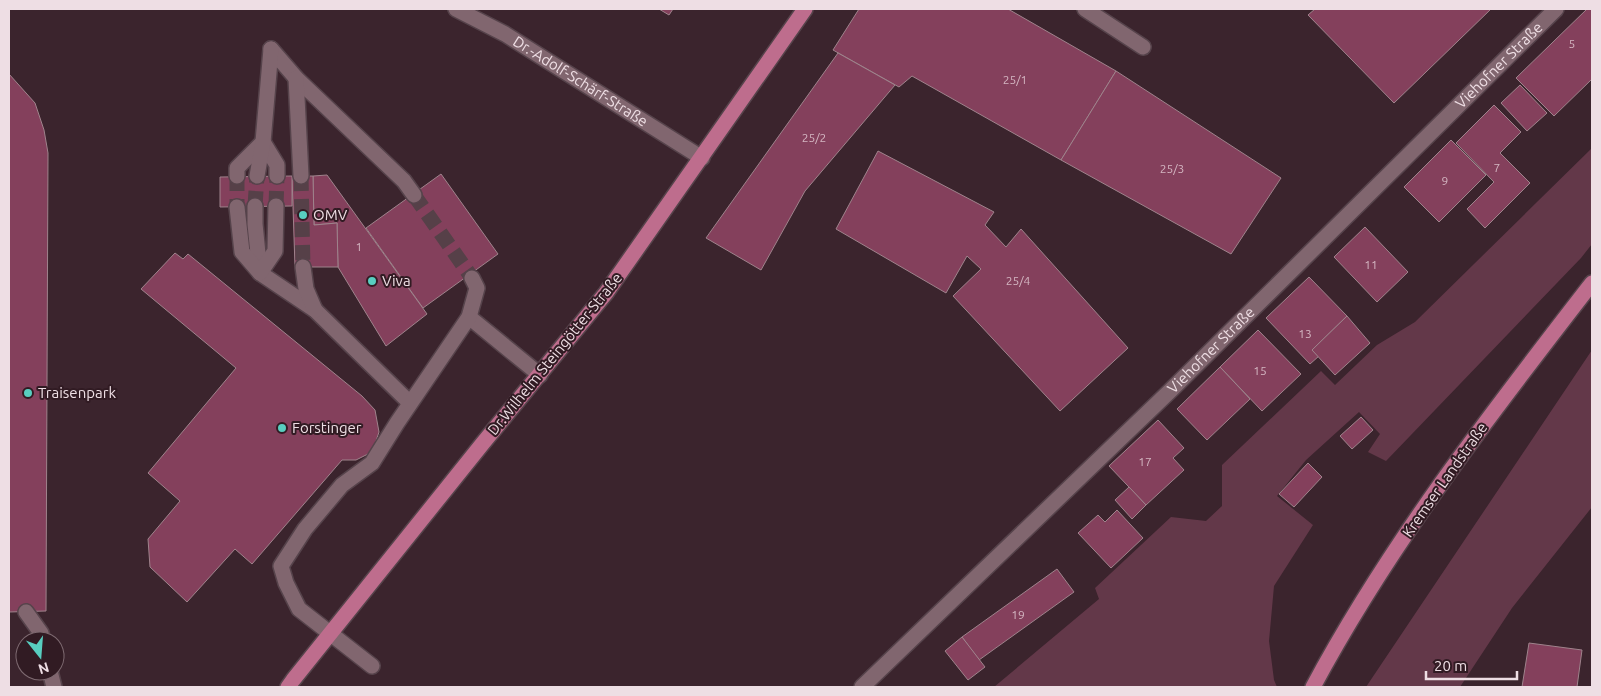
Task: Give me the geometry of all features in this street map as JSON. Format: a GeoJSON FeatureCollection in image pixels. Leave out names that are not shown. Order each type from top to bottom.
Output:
{"type":"FeatureCollection","features":[{"type":"Feature","properties":{"kind":"main road","name":"Dr.Wilhelm Steingötter-Straße"},"geometry":{"type":"LineString","coordinates":[[288,687],[483,443],[606,293],[805,9]]}},
{"type":"Feature","properties":{"kind":"main road","name":"Kremser Landstraße"},"geometry":{"type":"LineString","coordinates":[[1312,687],[1380,574],[1441,482],[1592,283]]}},
{"type":"Feature","properties":{"kind":"street","name":"Dr.-Adolf-Schärf-Straße"},"geometry":{"type":"LineString","coordinates":[[456,9],[505,34],[702,158]]}},
{"type":"Feature","properties":{"kind":"street"},"geometry":{"type":"LineString","coordinates":[[1085,9],[1143,47]]}},
{"type":"Feature","properties":{"kind":"street","name":"Viehofner Straße"},"geometry":{"type":"LineString","coordinates":[[862,687],[1178,383],[1556,9]]}},
{"type":"Feature","properties":{"kind":"street"},"geometry":{"type":"LineString","coordinates":[[257,176],[263,142],[271,49],[296,78],[404,181],[414,195]]}},
{"type":"Feature","properties":{"kind":"street"},"geometry":{"type":"LineString","coordinates":[[296,78],[301,176]]}},
{"type":"Feature","properties":{"kind":"street"},"geometry":{"type":"LineString","coordinates":[[263,142],[277,165],[277,176]]}},
{"type":"Feature","properties":{"kind":"street"},"geometry":{"type":"LineString","coordinates":[[237,176],[237,168],[263,142]]}},
{"type":"Feature","properties":{"kind":"street"},"geometry":{"type":"LineString","coordinates":[[255,206],[260,273]]}},
{"type":"Feature","properties":{"kind":"street"},"geometry":{"type":"LineString","coordinates":[[260,273],[275,251],[276,206]]}},
{"type":"Feature","properties":{"kind":"street"},"geometry":{"type":"LineString","coordinates":[[237,207],[242,252],[260,273],[314,310],[410,403]]}},
{"type":"Feature","properties":{"kind":"street"},"geometry":{"type":"LineString","coordinates":[[303,267],[306,289],[314,310]]}},
{"type":"Feature","properties":{"kind":"street"},"geometry":{"type":"LineString","coordinates":[[372,666],[299,609],[286,583],[281,566],[305,529],[342,485],[372,463],[410,403],[469,317],[477,288],[472,278]]}},
{"type":"Feature","properties":{"kind":"street"},"geometry":{"type":"LineString","coordinates":[[469,317],[540,375]]}},
{"type":"Feature","properties":{"kind":"street"},"geometry":{"type":"LineString","coordinates":[[26,612],[40,631]]}},
{"type":"Feature","properties":{"kind":"shaded area"},"geometry":{"type":"Polygon","coordinates":[[[1592,148],[1592,244],[1581,258],[1386,461],[1368,452],[1380,434],[1359,412],[1306,460],[1277,496],[1313,525],[1274,586],[1269,641],[1274,680],[1277,687],[994,687],[1099,599],[1095,588],[1171,517],[1206,521],[1222,506],[1222,465],[1321,371],[1335,385],[1377,345],[1415,322],[1592,148]]]}},
{"type":"Feature","properties":{"kind":"shaded area"},"geometry":{"type":"Polygon","coordinates":[[[1592,350],[1592,507],[1512,608],[1460,687],[1366,687],[1592,350]]]}},
{"type":"Feature","properties":{"kind":"building"},"geometry":{"type":"Polygon","coordinates":[[[659,9],[673,9],[669,15],[659,9]]]}},
{"type":"Feature","properties":{"kind":"building"},"geometry":{"type":"Polygon","coordinates":[[[859,9],[1008,9],[1116,71],[1061,160],[912,76],[899,87],[833,50],[859,9]]]}},
{"type":"Feature","properties":{"kind":"building"},"geometry":{"type":"Polygon","coordinates":[[[1315,9],[1491,9],[1394,103],[1308,15],[1315,9]]]}},
{"type":"Feature","properties":{"kind":"building"},"geometry":{"type":"Polygon","coordinates":[[[1587,9],[1592,9],[1592,79],[1554,116],[1516,78],[1587,9]]]}},
{"type":"Feature","properties":{"kind":"building"},"geometry":{"type":"Polygon","coordinates":[[[838,53],[895,85],[805,191],[761,270],[706,238],[838,53]]]}},
{"type":"Feature","properties":{"kind":"building"},"geometry":{"type":"Polygon","coordinates":[[[1116,71],[1281,178],[1231,254],[1061,160],[1116,71]]]}},
{"type":"Feature","properties":{"kind":"building","name":"Traisenpark"},"geometry":{"type":"Polygon","coordinates":[[[9,74],[35,103],[44,130],[48,153],[46,611],[9,612],[9,74]]]}},
{"type":"Feature","properties":{"kind":"building"},"geometry":{"type":"Polygon","coordinates":[[[1520,85],[1547,113],[1527,131],[1501,103],[1520,85]]]}},
{"type":"Feature","properties":{"kind":"building"},"geometry":{"type":"Polygon","coordinates":[[[1494,105],[1521,132],[1500,153],[1530,183],[1485,228],[1467,209],[1494,182],[1456,143],[1494,105]]]}},
{"type":"Feature","properties":{"kind":"building"},"geometry":{"type":"Polygon","coordinates":[[[1451,140],[1486,175],[1439,222],[1404,187],[1451,140]]]}},
{"type":"Feature","properties":{"kind":"building"},"geometry":{"type":"Polygon","coordinates":[[[878,151],[994,212],[985,225],[1006,247],[1021,229],[1128,348],[1060,411],[953,296],[981,269],[967,256],[946,293],[836,229],[878,151]]]}},
{"type":"Feature","properties":{"kind":"building"},"geometry":{"type":"Polygon","coordinates":[[[441,174],[498,254],[423,308],[366,228],[441,174]]]}},
{"type":"Feature","properties":{"kind":"building"},"geometry":{"type":"Polygon","coordinates":[[[327,175],[427,314],[386,346],[338,267],[337,223],[314,225],[313,176],[327,175]]]}},
{"type":"Feature","properties":{"kind":"building","name":"OMV"},"geometry":{"type":"Polygon","coordinates":[[[292,176],[313,176],[314,225],[337,223],[338,267],[295,267],[292,176]]]}},
{"type":"Feature","properties":{"kind":"building"},"geometry":{"type":"Polygon","coordinates":[[[292,176],[292,206],[220,207],[220,177],[292,176]]]}},
{"type":"Feature","properties":{"kind":"building"},"geometry":{"type":"Polygon","coordinates":[[[1365,227],[1408,272],[1377,302],[1334,257],[1365,227]]]}},
{"type":"Feature","properties":{"kind":"building","name":"Forstinger"},"geometry":{"type":"Polygon","coordinates":[[[175,253],[183,259],[188,254],[362,396],[375,410],[379,432],[375,444],[368,454],[356,460],[342,460],[252,564],[235,549],[187,602],[150,567],[148,539],[180,501],[148,473],[236,368],[141,289],[175,253]]]}},
{"type":"Feature","properties":{"kind":"building"},"geometry":{"type":"Polygon","coordinates":[[[1309,277],[1347,316],[1312,350],[1319,356],[1310,364],[1266,318],[1309,277]]]}},
{"type":"Feature","properties":{"kind":"building"},"geometry":{"type":"Polygon","coordinates":[[[1347,316],[1370,343],[1335,375],[1312,350],[1347,316]]]}},
{"type":"Feature","properties":{"kind":"building"},"geometry":{"type":"Polygon","coordinates":[[[1258,330],[1301,374],[1262,411],[1220,367],[1258,330]]]}},
{"type":"Feature","properties":{"kind":"building"},"geometry":{"type":"Polygon","coordinates":[[[1220,367],[1250,399],[1207,440],[1177,409],[1220,367]]]}},
{"type":"Feature","properties":{"kind":"building"},"geometry":{"type":"Polygon","coordinates":[[[1361,417],[1373,430],[1352,449],[1340,436],[1361,417]]]}},
{"type":"Feature","properties":{"kind":"building"},"geometry":{"type":"Polygon","coordinates":[[[1158,420],[1184,448],[1173,458],[1184,470],[1146,505],[1109,466],[1158,420]]]}},
{"type":"Feature","properties":{"kind":"building"},"geometry":{"type":"Polygon","coordinates":[[[1308,463],[1322,477],[1294,507],[1279,494],[1308,463]]]}},
{"type":"Feature","properties":{"kind":"building"},"geometry":{"type":"Polygon","coordinates":[[[1129,487],[1146,505],[1132,519],[1115,500],[1129,487]]]}},
{"type":"Feature","properties":{"kind":"building"},"geometry":{"type":"Polygon","coordinates":[[[1117,510],[1143,538],[1111,568],[1078,533],[1098,515],[1105,522],[1117,510]]]}},
{"type":"Feature","properties":{"kind":"building"},"geometry":{"type":"Polygon","coordinates":[[[1057,569],[1074,592],[979,660],[962,637],[1057,569]]]}},
{"type":"Feature","properties":{"kind":"building"},"geometry":{"type":"Polygon","coordinates":[[[962,637],[985,667],[968,680],[945,651],[962,637]]]}},
{"type":"Feature","properties":{"kind":"building"},"geometry":{"type":"Polygon","coordinates":[[[1529,643],[1582,650],[1577,687],[1522,687],[1529,643]]]}},
{"type":"Feature","properties":{"kind":"tunnel"},"geometry":{"type":"LineString","coordinates":[[237,176],[237,207]]}},
{"type":"Feature","properties":{"kind":"tunnel"},"geometry":{"type":"LineString","coordinates":[[255,206],[257,176]]}},
{"type":"Feature","properties":{"kind":"tunnel"},"geometry":{"type":"LineString","coordinates":[[276,206],[277,176]]}},
{"type":"Feature","properties":{"kind":"tunnel"},"geometry":{"type":"LineString","coordinates":[[301,176],[303,267]]}},
{"type":"Feature","properties":{"kind":"tunnel"},"geometry":{"type":"LineString","coordinates":[[414,195],[472,278]]}},
{"type":"Feature","properties":{"kind":"place","name":"OMV"},"geometry":{"type":"Point","coordinates":[303,215]}},
{"type":"Feature","properties":{"kind":"place","name":"Viva"},"geometry":{"type":"Point","coordinates":[372,281]}},
{"type":"Feature","properties":{"kind":"place","name":"Traisenpark"},"geometry":{"type":"Point","coordinates":[28,393]}},
{"type":"Feature","properties":{"kind":"place","name":"Forstinger"},"geometry":{"type":"Point","coordinates":[282,428]}}]}
